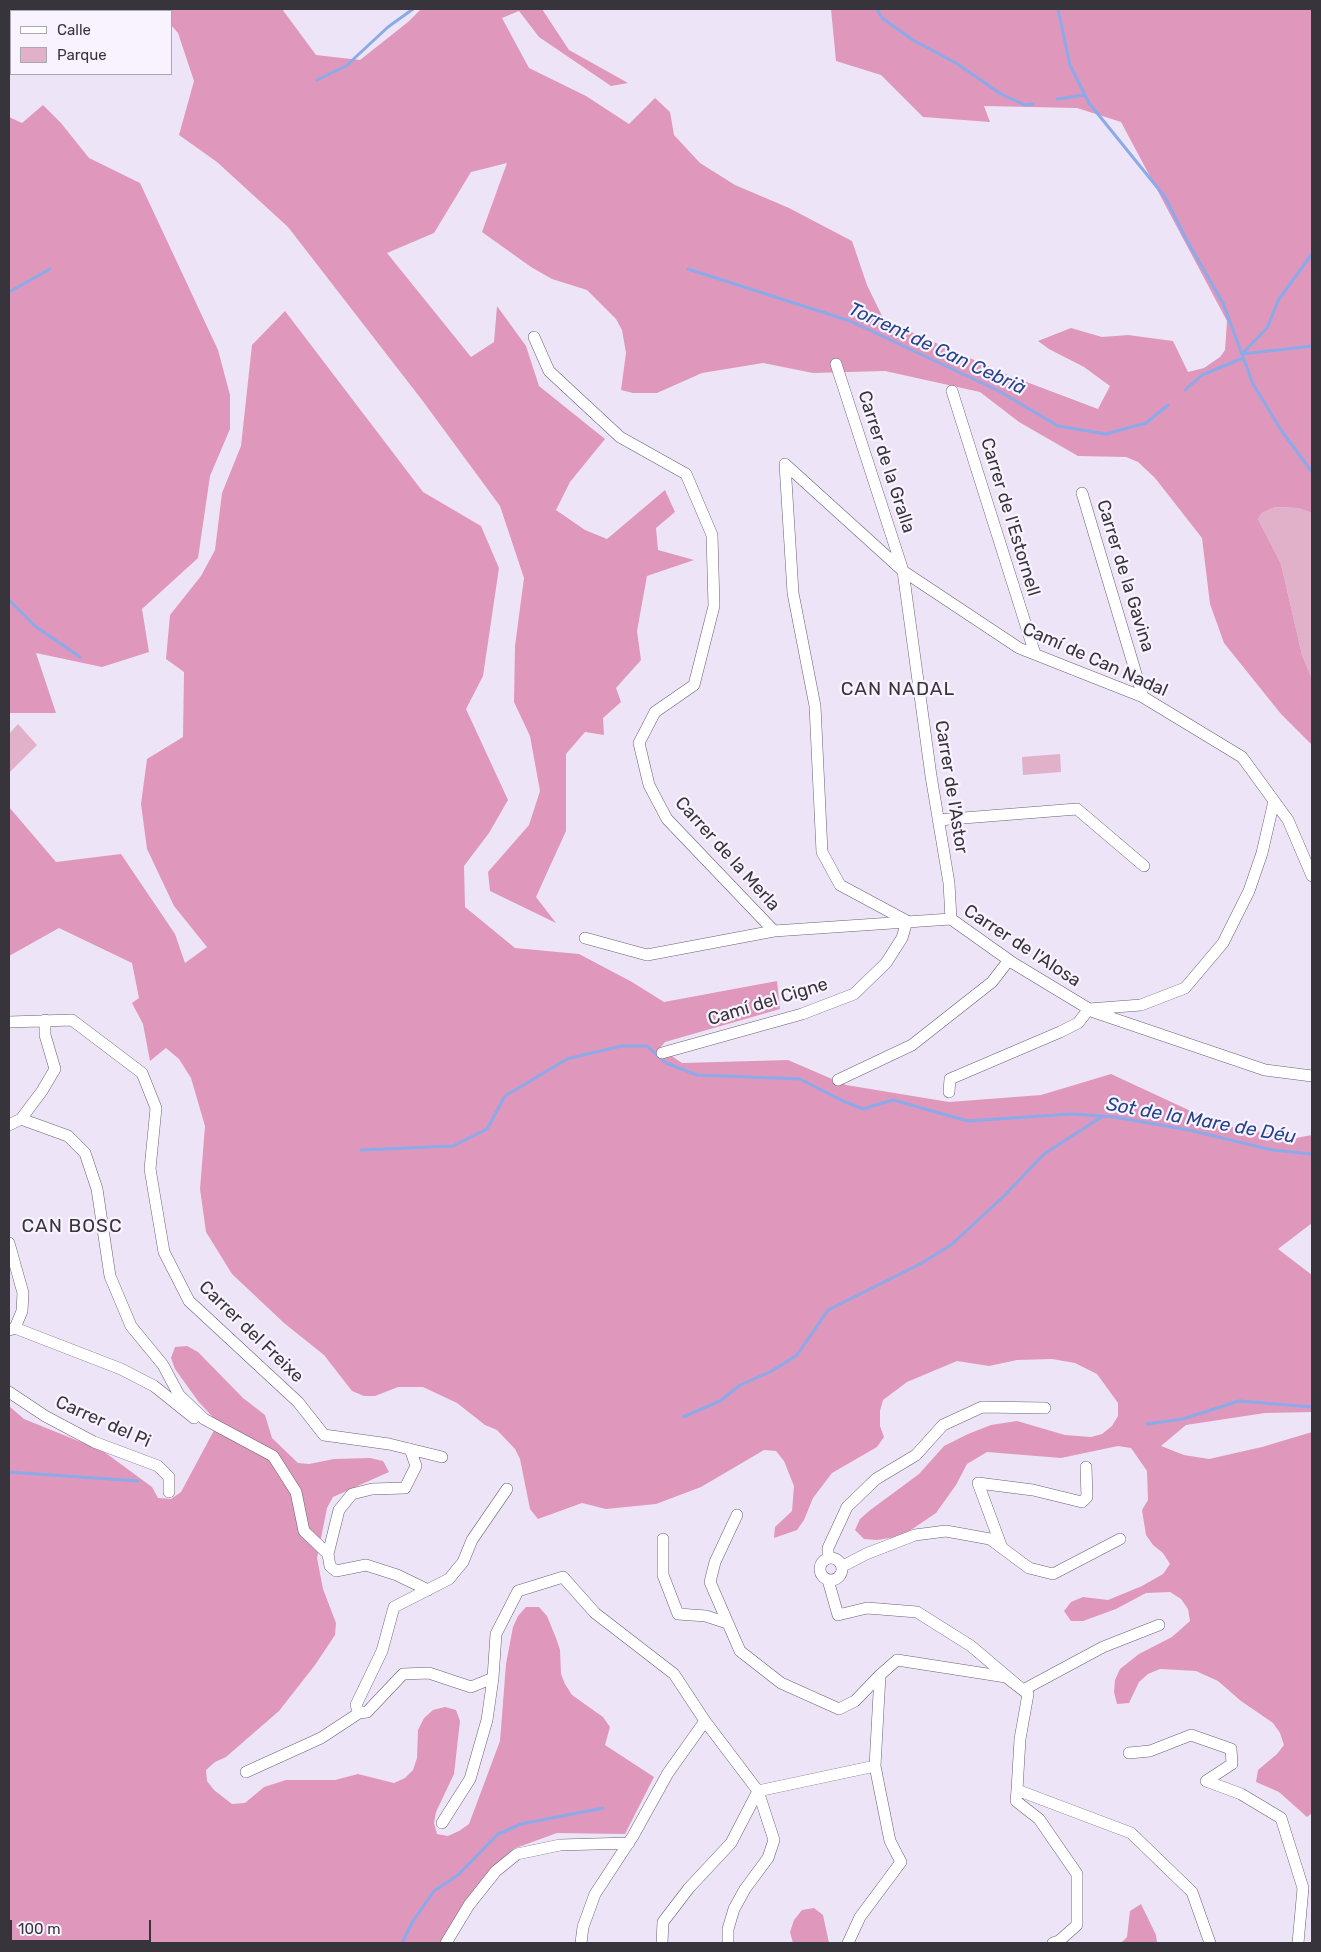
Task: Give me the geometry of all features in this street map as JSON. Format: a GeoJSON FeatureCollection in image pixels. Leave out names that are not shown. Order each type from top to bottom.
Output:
{"type":"FeatureCollection","features":[{"type":"Feature","properties":{"kind":"street","name":"Carrer de la Merla"},"geometry":{"type":"LineString","coordinates":[[534,337],[549,370],[620,436],[686,474],[712,535],[714,606],[694,685],[655,712],[639,743],[649,785],[667,819],[774,931]]}},
{"type":"Feature","properties":{"kind":"street","name":"Carrer de la Gralla"},"geometry":{"type":"LineString","coordinates":[[836,364],[903,571]]}},
{"type":"Feature","properties":{"kind":"street","name":"Carrer de l'Estornell"},"geometry":{"type":"LineString","coordinates":[[952,391],[1035,654]]}},
{"type":"Feature","properties":{"kind":"street","name":"Camí de Can Nadal"},"geometry":{"type":"LineString","coordinates":[[908,921],[840,885],[822,852],[815,706],[793,593],[785,464],[903,571],[1019,648],[1142,697],[1242,757],[1288,820],[1312,876]]}},
{"type":"Feature","properties":{"kind":"street","name":"Carrer de la Gavina"},"geometry":{"type":"LineString","coordinates":[[1082,493],[1142,697]]}},
{"type":"Feature","properties":{"kind":"street","name":"Carrer de l'Astor"},"geometry":{"type":"LineString","coordinates":[[903,571],[938,820],[949,883],[951,919]]}},
{"type":"Feature","properties":{"kind":"street"},"geometry":{"type":"LineString","coordinates":[[949,1092],[950,1079],[1060,1032],[1078,1023],[1089,1010],[1141,1005],[1185,988],[1223,943],[1249,891],[1262,853],[1274,801]]}},
{"type":"Feature","properties":{"kind":"street"},"geometry":{"type":"LineString","coordinates":[[938,820],[1077,809],[1144,866]]}},
{"type":"Feature","properties":{"kind":"street","name":"Carrer de l'Alosa"},"geometry":{"type":"LineString","coordinates":[[585,938],[647,955],[774,931],[951,919],[1009,960],[1089,1010],[1265,1070],[1312,1076]]}},
{"type":"Feature","properties":{"kind":"street","name":"Camí del Cigne"},"geometry":{"type":"LineString","coordinates":[[662,1052],[802,1014],[854,994],[886,963],[902,938],[908,921]]}},
{"type":"Feature","properties":{"kind":"street"},"geometry":{"type":"LineString","coordinates":[[838,1080],[912,1045],[992,982],[1009,960]]}},
{"type":"Feature","properties":{"kind":"street"},"geometry":{"type":"LineString","coordinates":[[9,1125],[21,1119],[42,1091],[55,1069],[45,1035],[45,1020]]}},
{"type":"Feature","properties":{"kind":"street","name":"Carrer del Freixe"},"geometry":{"type":"LineString","coordinates":[[9,1022],[72,1020],[142,1073],[156,1108],[150,1169],[164,1252],[188,1301],[298,1402],[324,1435],[410,1449],[442,1457]]}},
{"type":"Feature","properties":{"kind":"street"},"geometry":{"type":"LineString","coordinates":[[21,1119],[68,1136],[86,1153],[96,1189],[110,1276],[131,1326],[163,1365],[179,1395],[204,1419],[273,1456],[296,1492],[304,1531],[328,1554]]}},
{"type":"Feature","properties":{"kind":"street"},"geometry":{"type":"LineString","coordinates":[[9,1244],[23,1293],[22,1311],[12,1329],[121,1369],[154,1386],[193,1418],[201,1422],[204,1419]]}},
{"type":"Feature","properties":{"kind":"street","name":"Carrer del Pi"},"geometry":{"type":"LineString","coordinates":[[9,1392],[45,1416],[94,1442],[158,1466],[169,1477],[169,1492]]}},
{"type":"Feature","properties":{"kind":"street"},"geometry":{"type":"LineString","coordinates":[[828,1558],[828,1548],[847,1507],[876,1479],[916,1455],[943,1425],[982,1407],[1045,1408]]}},
{"type":"Feature","properties":{"kind":"street"},"geometry":{"type":"LineString","coordinates":[[410,1449],[416,1466],[405,1488],[372,1489],[352,1494],[339,1510],[328,1554],[330,1566],[336,1571],[366,1565],[397,1575],[428,1590]]}},
{"type":"Feature","properties":{"kind":"street"},"geometry":{"type":"LineString","coordinates":[[1002,1548],[978,1483],[1033,1490],[1082,1502],[1087,1498],[1086,1467]]}},
{"type":"Feature","properties":{"kind":"street"},"geometry":{"type":"LineString","coordinates":[[363,1712],[356,1705],[382,1651],[394,1607],[406,1599],[449,1579],[462,1562],[472,1540],[507,1489]]}},
{"type":"Feature","properties":{"kind":"street"},"geometry":{"type":"LineString","coordinates":[[737,1515],[715,1562],[710,1582],[740,1651],[781,1683],[839,1709],[855,1701],[896,1660],[1006,1677],[1028,1694],[1020,1739],[1016,1801],[1039,1819],[1077,1874],[1077,1925],[1059,1941],[1053,1943]]}},
{"type":"Feature","properties":{"kind":"street"},"geometry":{"type":"LineString","coordinates":[[842,1566],[866,1554],[915,1535],[946,1531],[990,1539],[1029,1568],[1053,1574],[1120,1539]]}},
{"type":"Feature","properties":{"kind":"street"},"geometry":{"type":"LineString","coordinates":[[663,1539],[663,1575],[678,1614],[706,1616],[727,1623]]}},
{"type":"Feature","properties":{"kind":"street"},"geometry":{"type":"LineString","coordinates":[[828,1558],[838,1560],[842,1566],[842,1573],[838,1579],[828,1580],[822,1576],[820,1569],[822,1562],[828,1558]]}},
{"type":"Feature","properties":{"kind":"street"},"geometry":{"type":"LineString","coordinates":[[442,1823],[470,1779],[487,1720],[493,1678],[496,1634],[518,1591],[563,1577],[595,1613],[674,1674],[705,1722],[758,1790],[774,1840],[768,1858],[745,1889],[734,1909],[728,1929],[728,1943]]}},
{"type":"Feature","properties":{"kind":"street"},"geometry":{"type":"LineString","coordinates":[[828,1580],[838,1616],[867,1608],[917,1612],[971,1646],[1023,1690]]}},
{"type":"Feature","properties":{"kind":"street"},"geometry":{"type":"LineString","coordinates":[[1023,1690],[1103,1647],[1159,1625]]}},
{"type":"Feature","properties":{"kind":"street"},"geometry":{"type":"LineString","coordinates":[[246,1772],[321,1738],[363,1712],[403,1674],[429,1673],[471,1687],[493,1678]]}},
{"type":"Feature","properties":{"kind":"street"},"geometry":{"type":"LineString","coordinates":[[848,1943],[860,1917],[901,1862],[890,1841],[875,1766],[880,1675]]}},
{"type":"Feature","properties":{"kind":"street"},"geometry":{"type":"LineString","coordinates":[[581,1943],[583,1927],[595,1894],[629,1843],[668,1773],[705,1722]]}},
{"type":"Feature","properties":{"kind":"street"},"geometry":{"type":"LineString","coordinates":[[1129,1753],[1150,1751],[1191,1736],[1231,1749],[1232,1764],[1206,1781],[1241,1794],[1281,1818],[1303,1888],[1298,1943]]}},
{"type":"Feature","properties":{"kind":"street"},"geometry":{"type":"LineString","coordinates":[[758,1790],[875,1766]]}},
{"type":"Feature","properties":{"kind":"street"},"geometry":{"type":"LineString","coordinates":[[662,1943],[663,1922],[689,1888],[731,1843],[758,1790]]}},
{"type":"Feature","properties":{"kind":"street"},"geometry":{"type":"LineString","coordinates":[[1017,1790],[1131,1833],[1192,1892],[1210,1943]]}},
{"type":"Feature","properties":{"kind":"street"},"geometry":{"type":"LineString","coordinates":[[446,1943],[469,1905],[496,1871],[517,1854],[560,1845],[629,1843]]}},
{"type":"Feature","properties":{"kind":"green space"},"geometry":{"type":"Polygon","coordinates":[[[1275,507],[1298,508],[1312,513],[1312,679],[1302,655],[1281,564],[1258,519],[1262,513],[1275,507]]]}},
{"type":"Feature","properties":{"kind":"green space"},"geometry":{"type":"Polygon","coordinates":[[[18,724],[37,745],[9,773],[9,734],[18,724]]]}},
{"type":"Feature","properties":{"kind":"green space"},"geometry":{"type":"Polygon","coordinates":[[[1060,754],[1061,772],[1023,775],[1022,757],[1060,754]]]}},
{"type":"Feature","properties":{"kind":"shaded area"},"geometry":{"type":"Polygon","coordinates":[[[282,9],[316,55],[360,60],[408,22],[421,9],[542,9],[569,50],[628,83],[611,86],[539,37],[519,11],[502,18],[529,68],[586,96],[629,124],[655,98],[670,112],[674,135],[700,163],[735,185],[789,208],[852,241],[867,285],[884,320],[1008,375],[1098,409],[1110,386],[1084,367],[1049,349],[1038,341],[1071,328],[1102,337],[1128,335],[1173,341],[1188,372],[1204,368],[1220,357],[1225,350],[1227,321],[1121,122],[1077,108],[984,106],[990,122],[923,117],[881,75],[836,61],[831,9],[1312,9],[1312,513],[1298,508],[1275,507],[1262,513],[1258,519],[1281,564],[1302,655],[1312,679],[1312,745],[1281,714],[1224,643],[1210,604],[1202,538],[1155,478],[1138,462],[1126,457],[1078,456],[1019,422],[980,392],[885,371],[813,373],[763,363],[702,373],[657,393],[633,393],[621,390],[626,353],[622,330],[616,319],[587,290],[552,279],[531,267],[482,232],[507,163],[471,172],[434,233],[387,253],[471,357],[494,342],[497,306],[526,346],[539,386],[605,439],[570,482],[556,510],[585,530],[607,539],[665,490],[675,512],[656,528],[658,550],[694,560],[647,576],[637,631],[641,660],[616,688],[621,702],[603,718],[604,735],[585,732],[566,754],[566,831],[536,897],[556,923],[490,891],[488,872],[529,825],[540,791],[530,736],[514,702],[515,646],[524,578],[500,506],[422,400],[288,227],[217,162],[179,135],[194,81],[178,33],[172,26],[172,10],[158,10],[282,9]]]}},
{"type":"Feature","properties":{"kind":"shaded area"},"geometry":{"type":"Polygon","coordinates":[[[43,105],[61,123],[89,158],[140,183],[218,350],[230,395],[230,429],[210,476],[198,558],[142,609],[149,652],[102,667],[36,653],[56,713],[9,713],[9,117],[22,123],[43,105]]]}},
{"type":"Feature","properties":{"kind":"shaded area"},"geometry":{"type":"Polygon","coordinates":[[[285,311],[423,492],[481,526],[499,568],[483,676],[466,709],[508,800],[489,833],[464,866],[465,907],[515,948],[579,954],[632,982],[664,1002],[777,981],[780,1009],[665,1042],[660,1048],[682,1063],[788,1060],[846,1085],[949,1102],[1041,1095],[1111,1074],[1221,1125],[1296,1138],[1312,1135],[1312,1223],[1278,1249],[1312,1275],[1312,1412],[1265,1413],[1186,1425],[1161,1446],[1184,1455],[1209,1459],[1262,1447],[1312,1432],[1312,1813],[1307,1817],[1279,1792],[1256,1782],[1258,1770],[1277,1754],[1284,1745],[1280,1733],[1273,1723],[1241,1701],[1218,1681],[1196,1671],[1160,1669],[1148,1674],[1139,1682],[1129,1703],[1117,1704],[1114,1692],[1115,1680],[1120,1669],[1139,1654],[1172,1637],[1190,1621],[1188,1609],[1181,1599],[1170,1592],[1146,1593],[1116,1609],[1083,1621],[1071,1621],[1064,1611],[1071,1602],[1083,1597],[1108,1600],[1142,1586],[1163,1574],[1170,1564],[1163,1553],[1153,1545],[1146,1535],[1142,1510],[1148,1500],[1147,1471],[1131,1448],[1118,1446],[1061,1458],[987,1452],[967,1464],[956,1485],[936,1513],[902,1536],[877,1540],[864,1539],[855,1530],[860,1519],[919,1474],[944,1446],[991,1425],[1017,1421],[1065,1435],[1091,1437],[1102,1434],[1112,1426],[1118,1416],[1118,1403],[1097,1374],[1075,1363],[1052,1359],[1017,1360],[989,1366],[957,1361],[907,1382],[883,1400],[880,1411],[880,1426],[884,1437],[877,1447],[832,1473],[813,1498],[804,1520],[797,1530],[774,1538],[775,1527],[792,1511],[794,1486],[784,1461],[776,1451],[764,1450],[701,1487],[656,1504],[606,1509],[582,1503],[538,1519],[530,1509],[520,1459],[515,1449],[497,1430],[485,1425],[457,1403],[423,1387],[398,1387],[375,1396],[364,1396],[352,1391],[324,1355],[284,1323],[232,1274],[206,1232],[200,1189],[205,1126],[191,1078],[179,1059],[166,1048],[150,1061],[143,1024],[132,1003],[139,998],[132,963],[59,928],[9,956],[9,807],[56,862],[121,854],[175,934],[185,963],[207,947],[174,906],[147,849],[141,804],[147,759],[183,737],[184,672],[166,659],[170,615],[201,576],[215,550],[222,493],[241,446],[252,345],[285,311]]]}},
{"type":"Feature","properties":{"kind":"shaded area"},"geometry":{"type":"Polygon","coordinates":[[[187,1346],[198,1352],[243,1398],[265,1415],[272,1438],[298,1463],[309,1464],[334,1459],[370,1458],[383,1461],[389,1472],[333,1497],[327,1508],[317,1558],[323,1589],[336,1623],[335,1635],[315,1665],[279,1711],[226,1757],[215,1762],[206,1770],[207,1781],[214,1790],[232,1804],[245,1803],[264,1787],[286,1780],[335,1780],[358,1774],[394,1783],[405,1778],[413,1770],[417,1758],[418,1730],[424,1718],[433,1710],[445,1707],[456,1710],[460,1721],[454,1774],[436,1812],[434,1823],[437,1834],[448,1836],[459,1831],[469,1824],[500,1741],[506,1664],[513,1627],[518,1616],[526,1607],[539,1607],[547,1616],[556,1638],[560,1650],[561,1674],[565,1684],[572,1695],[603,1717],[610,1727],[605,1745],[654,1777],[625,1834],[557,1833],[513,1849],[468,1898],[442,1943],[9,1943],[9,1406],[24,1419],[103,1451],[152,1487],[158,1498],[171,1499],[181,1492],[218,1423],[198,1401],[175,1369],[171,1358],[175,1347],[187,1346]]]}},
{"type":"Feature","properties":{"kind":"shaded area"},"geometry":{"type":"Polygon","coordinates":[[[1141,1904],[1156,1935],[1157,1943],[1121,1943],[1127,1937],[1130,1911],[1141,1904]]]}},
{"type":"Feature","properties":{"kind":"shaded area"},"geometry":{"type":"Polygon","coordinates":[[[814,1908],[823,1915],[829,1943],[793,1943],[790,1932],[794,1920],[802,1910],[814,1908]]]}},
{"type":"Feature","properties":{"kind":"waterway"},"geometry":{"type":"LineString","coordinates":[[317,80],[346,66],[388,27],[413,9]]}},
{"type":"Feature","properties":{"kind":"waterway"},"geometry":{"type":"LineString","coordinates":[[877,9],[882,18],[913,40],[956,63],[1001,94],[1025,105],[1033,104]]}},
{"type":"Feature","properties":{"kind":"waterway"},"geometry":{"type":"LineString","coordinates":[[1058,9],[1070,65],[1089,103],[1165,197],[1186,239],[1223,303],[1253,384],[1281,430],[1312,472]]}},
{"type":"Feature","properties":{"kind":"waterway"},"geometry":{"type":"LineString","coordinates":[[1057,99],[1085,95]]}},
{"type":"Feature","properties":{"kind":"waterway"},"geometry":{"type":"LineString","coordinates":[[1242,354],[1267,328],[1279,299],[1312,254]]}},
{"type":"Feature","properties":{"kind":"waterway"},"geometry":{"type":"LineString","coordinates":[[9,292],[50,269]]}},
{"type":"Feature","properties":{"kind":"waterway","name":"Torrent de Can Cebrià"},"geometry":{"type":"LineString","coordinates":[[688,269],[850,321],[999,391],[1058,426],[1106,434],[1146,423],[1168,405]]}},
{"type":"Feature","properties":{"kind":"waterway"},"geometry":{"type":"LineString","coordinates":[[1242,354],[1312,346]]}},
{"type":"Feature","properties":{"kind":"waterway","name":"Torrent de Can Cebrià"},"geometry":{"type":"LineString","coordinates":[[1185,390],[1202,375],[1243,358]]}},
{"type":"Feature","properties":{"kind":"waterway"},"geometry":{"type":"LineString","coordinates":[[9,600],[35,626],[80,657]]}},
{"type":"Feature","properties":{"kind":"waterway","name":"Sot de la Mare de Déu"},"geometry":{"type":"LineString","coordinates":[[361,1150],[453,1146],[487,1129],[505,1096],[567,1059],[621,1046],[647,1046],[666,1063],[697,1075],[800,1079],[863,1109],[893,1100],[968,1121],[1072,1114],[1114,1117],[1189,1130],[1272,1150],[1312,1154]]}},
{"type":"Feature","properties":{"kind":"waterway"},"geometry":{"type":"LineString","coordinates":[[683,1417],[720,1401],[740,1385],[772,1371],[797,1355],[828,1310],[920,1264],[951,1245],[1003,1197],[1044,1154],[1103,1116]]}},
{"type":"Feature","properties":{"kind":"waterway"},"geometry":{"type":"LineString","coordinates":[[1147,1424],[1183,1419],[1239,1401],[1312,1407]]}},
{"type":"Feature","properties":{"kind":"waterway"},"geometry":{"type":"LineString","coordinates":[[9,1472],[138,1481]]}},
{"type":"Feature","properties":{"kind":"waterway"},"geometry":{"type":"LineString","coordinates":[[402,1943],[413,1921],[434,1891],[458,1875],[498,1834],[521,1824],[603,1808]]}},
{"type":"Feature","properties":{"kind":"district","name":"CAN NADAL"},"geometry":{"type":"Point","coordinates":[898,690]}},
{"type":"Feature","properties":{"kind":"district","name":"CAN BOSC"},"geometry":{"type":"Point","coordinates":[72,1227]}}]}
